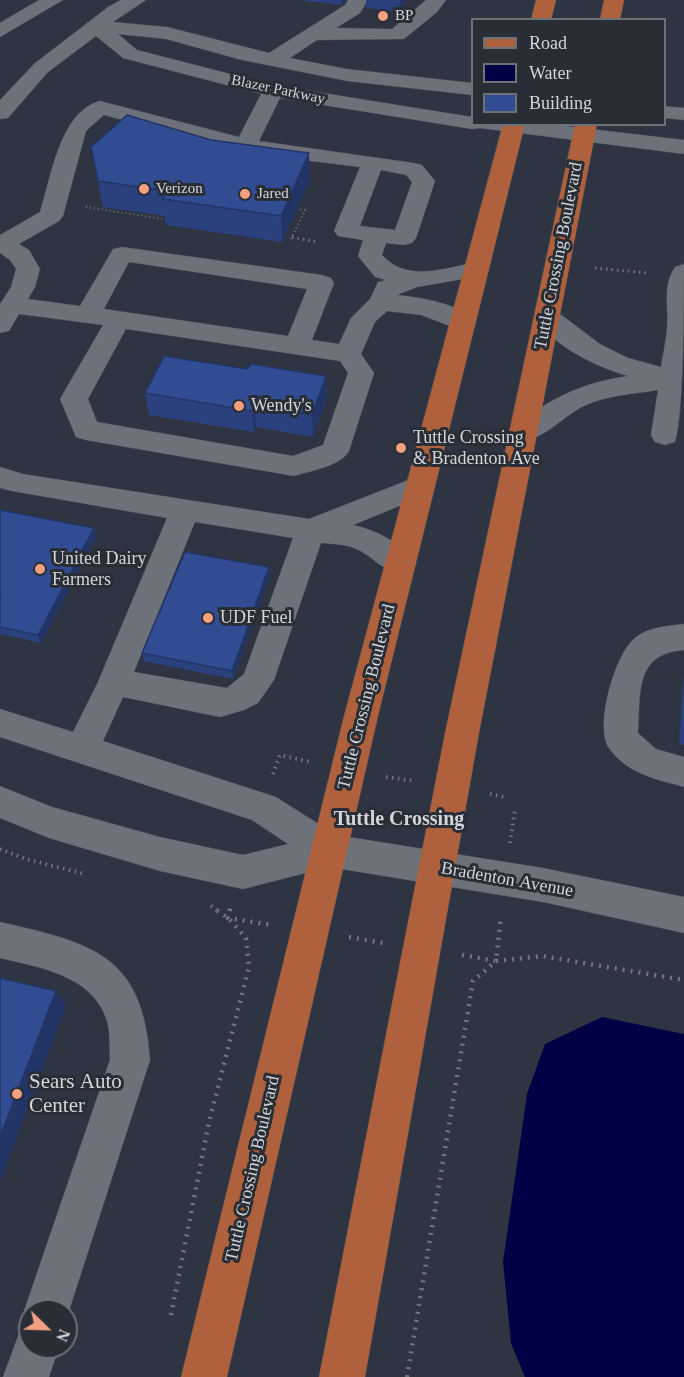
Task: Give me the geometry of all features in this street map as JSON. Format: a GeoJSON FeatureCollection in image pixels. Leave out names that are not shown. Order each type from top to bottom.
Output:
{"type":"FeatureCollection","features":[{"type":"Feature","properties":{"kind":"main road"},"geometry":{"type":"LineString","coordinates":[[542,18],[546,0]]}},
{"type":"Feature","properties":{"kind":"main road"},"geometry":{"type":"LineString","coordinates":[[610,18],[614,0]]}},
{"type":"Feature","properties":{"kind":"main road","name":"Tuttle Crossing Boulevard"},"geometry":{"type":"LineString","coordinates":[[204,1377],[329,850],[513,126]]}},
{"type":"Feature","properties":{"kind":"main road","name":"Tuttle Crossing Boulevard"},"geometry":{"type":"LineString","coordinates":[[342,1377],[462,733],[585,130]]}},
{"type":"Feature","properties":{"kind":"street"},"geometry":{"type":"LineString","coordinates":[[0,31],[53,0]]}},
{"type":"Feature","properties":{"kind":"street"},"geometry":{"type":"LineString","coordinates":[[3,107],[41,68],[96,26],[136,0]]}},
{"type":"Feature","properties":{"kind":"street"},"geometry":{"type":"LineString","coordinates":[[273,60],[353,9],[358,0]]}},
{"type":"Feature","properties":{"kind":"street"},"geometry":{"type":"LineString","coordinates":[[314,34],[396,35],[430,8],[436,0]]}},
{"type":"Feature","properties":{"kind":"street","name":"Blazer Parkway"},"geometry":{"type":"LineString","coordinates":[[96,26],[167,33],[273,60],[347,75],[471,89]]}},
{"type":"Feature","properties":{"kind":"street","name":"Blazer Parkway"},"geometry":{"type":"LineString","coordinates":[[96,26],[130,54],[273,91],[471,123]]}},
{"type":"Feature","properties":{"kind":"street"},"geometry":{"type":"LineString","coordinates":[[246,146],[273,91]]}},
{"type":"Feature","properties":{"kind":"street"},"geometry":{"type":"LineString","coordinates":[[6,315],[23,287],[28,269],[20,255],[1,242],[51,216],[76,129],[100,107],[246,146],[373,162],[414,170],[424,181],[404,238],[346,231],[373,162]]}},
{"type":"Feature","properties":{"kind":"street"},"geometry":{"type":"LineString","coordinates":[[666,112],[684,114]]}},
{"type":"Feature","properties":{"kind":"street"},"geometry":{"type":"LineString","coordinates":[[513,126],[585,130],[684,147]]}},
{"type":"Feature","properties":{"kind":"street"},"geometry":{"type":"LineString","coordinates":[[377,234],[370,256],[384,272],[415,280]]}},
{"type":"Feature","properties":{"kind":"street"},"geometry":{"type":"LineString","coordinates":[[88,315],[122,254],[322,283],[297,346]]}},
{"type":"Feature","properties":{"kind":"street"},"geometry":{"type":"LineString","coordinates":[[348,354],[364,318],[381,303],[387,288],[415,280],[477,270]]}},
{"type":"Feature","properties":{"kind":"street"},"geometry":{"type":"LineString","coordinates":[[665,435],[675,395],[682,327],[678,294],[683,274]]}},
{"type":"Feature","properties":{"kind":"street"},"geometry":{"type":"LineString","coordinates":[[381,303],[419,305],[437,309],[463,323]]}},
{"type":"Feature","properties":{"kind":"street"},"geometry":{"type":"LineString","coordinates":[[6,315],[88,315],[119,319],[348,354],[361,373],[335,451],[294,466],[86,430],[74,399],[119,319]]}},
{"type":"Feature","properties":{"kind":"street"},"geometry":{"type":"LineString","coordinates":[[547,317],[580,346],[675,395]]}},
{"type":"Feature","properties":{"kind":"street"},"geometry":{"type":"LineString","coordinates":[[524,432],[572,400],[597,390],[675,395]]}},
{"type":"Feature","properties":{"kind":"street"},"geometry":{"type":"LineString","coordinates":[[0,477],[22,484],[362,538],[401,564]]}},
{"type":"Feature","properties":{"kind":"street"},"geometry":{"type":"LineString","coordinates":[[114,682],[220,703],[236,701],[248,694],[258,680],[311,530],[422,486]]}},
{"type":"Feature","properties":{"kind":"street"},"geometry":{"type":"LineString","coordinates":[[82,749],[114,682],[185,511]]}},
{"type":"Feature","properties":{"kind":"street"},"geometry":{"type":"LineString","coordinates":[[684,637],[649,642],[638,651],[628,675],[621,738],[645,761],[684,772]]}},
{"type":"Feature","properties":{"kind":"street"},"geometry":{"type":"LineString","coordinates":[[638,651],[684,658]]}},
{"type":"Feature","properties":{"kind":"street","name":"Bradenton Avenue"},"geometry":{"type":"LineString","coordinates":[[0,723],[263,808],[329,850]]}},
{"type":"Feature","properties":{"kind":"street","name":"Bradenton Avenue"},"geometry":{"type":"LineString","coordinates":[[0,802],[49,822],[160,854],[243,872],[329,850],[543,885],[684,915]]}},
{"type":"Feature","properties":{"kind":"street"},"geometry":{"type":"LineString","coordinates":[[0,940],[76,959],[105,981],[127,1019],[129,1060],[52,1299]]}},
{"type":"Feature","properties":{"kind":"street"},"geometry":{"type":"LineString","coordinates":[[26,1377],[32,1359]]}},
{"type":"Feature","properties":{"kind":"path"},"geometry":{"type":"LineString","coordinates":[[77,206],[170,220]]}},
{"type":"Feature","properties":{"kind":"path"},"geometry":{"type":"LineString","coordinates":[[595,268],[683,274]]}},
{"type":"Feature","properties":{"kind":"path"},"geometry":{"type":"LineString","coordinates":[[168,1327],[209,1122],[249,967],[246,938],[228,918]]}},
{"type":"Feature","properties":{"kind":"path"},"geometry":{"type":"LineString","coordinates":[[407,1377],[473,981],[496,961],[542,956],[684,980]]}},
{"type":"Feature","properties":{"kind":"shaded area"},"geometry":{"type":"Polygon","coordinates":[[[0,0],[684,0],[684,1377],[0,1377],[0,0]]]}},
{"type":"Feature","properties":{"kind":"water"},"geometry":{"type":"Polygon","coordinates":[[[602,1017],[684,1034],[684,1377],[525,1377],[511,1343],[503,1262],[527,1094],[545,1044],[602,1017]]]}},
{"type":"Feature","properties":{"kind":"building"},"geometry":{"type":"Polygon","coordinates":[[[127,115],[211,140],[309,153],[281,216],[163,199],[167,191],[98,181],[91,147],[127,115]]]}},
{"type":"Feature","properties":{"kind":"building"},"geometry":{"type":"Polygon","coordinates":[[[164,356],[247,369],[251,364],[326,376],[312,415],[255,406],[252,411],[145,393],[164,356]]]}},
{"type":"Feature","properties":{"kind":"building","name":"United Dairy Farmers"},"geometry":{"type":"Polygon","coordinates":[[[0,510],[94,528],[38,635],[0,627],[0,510]]]}},
{"type":"Feature","properties":{"kind":"building","name":"UDF Fuel"},"geometry":{"type":"Polygon","coordinates":[[[185,552],[269,567],[232,671],[142,653],[185,552]]]}},
{"type":"Feature","properties":{"kind":"building"},"geometry":{"type":"Polygon","coordinates":[[[0,978],[56,991],[0,1137],[0,978]]]}},
{"type":"Feature","properties":{"kind":"place","name":"BP"},"geometry":{"type":"Point","coordinates":[383,16]}},
{"type":"Feature","properties":{"kind":"place","name":"Verizon"},"geometry":{"type":"Point","coordinates":[144,189]}},
{"type":"Feature","properties":{"kind":"place","name":"Jared"},"geometry":{"type":"Point","coordinates":[245,194]}},
{"type":"Feature","properties":{"kind":"place","name":"Wendy's"},"geometry":{"type":"Point","coordinates":[239,406]}},
{"type":"Feature","properties":{"kind":"place","name":"Tuttle Crossing & Bradenton Ave"},"geometry":{"type":"Point","coordinates":[401,448]}},
{"type":"Feature","properties":{"kind":"place","name":"United Dairy Farmers"},"geometry":{"type":"Point","coordinates":[40,569]}},
{"type":"Feature","properties":{"kind":"place","name":"UDF Fuel"},"geometry":{"type":"Point","coordinates":[208,618]}},
{"type":"Feature","properties":{"kind":"place","name":"Sears Auto Center"},"geometry":{"type":"Point","coordinates":[17,1094]}},
{"type":"Feature","properties":{"kind":"district","name":"Tuttle Crossing"},"geometry":{"type":"Point","coordinates":[399,820]}}]}
